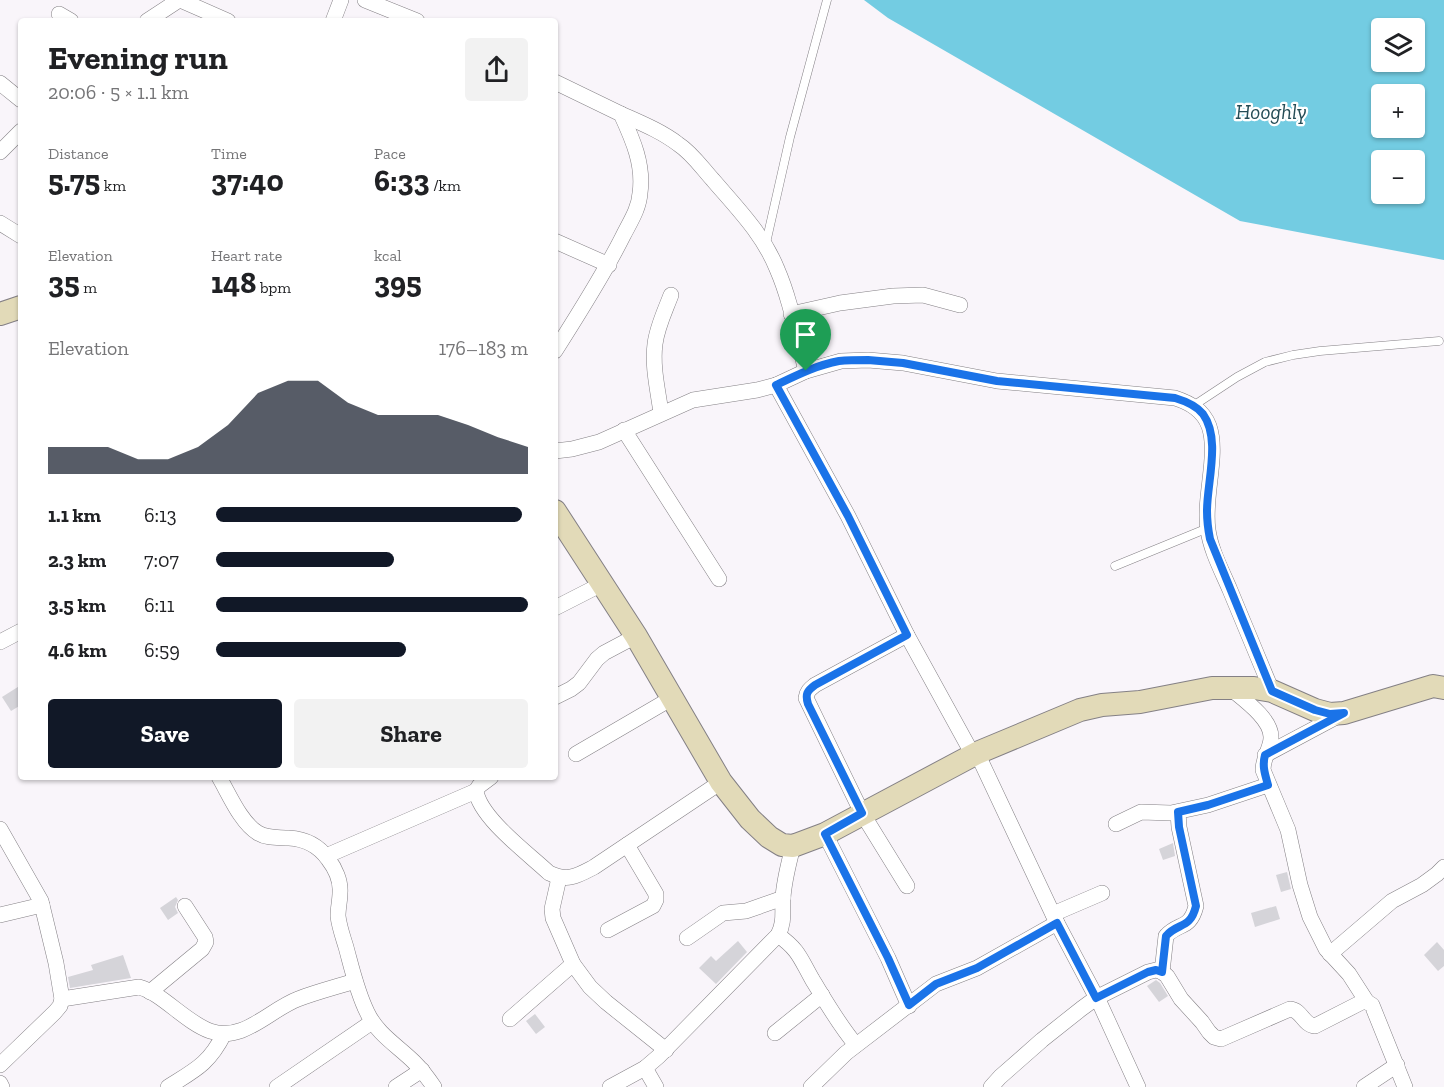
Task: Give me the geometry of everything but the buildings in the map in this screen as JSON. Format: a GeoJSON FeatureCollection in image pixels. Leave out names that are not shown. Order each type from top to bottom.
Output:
{"type":"FeatureCollection","features":[{"type":"Feature","properties":{"kind":"main road"},"geometry":{"type":"LineString","coordinates":[[0,314],[18,308]]}},
{"type":"Feature","properties":{"kind":"main road"},"geometry":{"type":"LineString","coordinates":[[558,516],[636,636],[721,782],[750,819],[769,837],[782,845],[793,846],[825,834],[975,754],[1080,710],[1102,705],[1140,702],[1212,688],[1254,688],[1272,691],[1315,710],[1330,714],[1344,713],[1433,686],[1444,688]]}},
{"type":"Feature","properties":{"kind":"street"},"geometry":{"type":"LineString","coordinates":[[152,18],[179,0],[221,18]]}},
{"type":"Feature","properties":{"kind":"street"},"geometry":{"type":"LineString","coordinates":[[334,18],[341,0]]}},
{"type":"Feature","properties":{"kind":"street"},"geometry":{"type":"LineString","coordinates":[[365,0],[410,18]]}},
{"type":"Feature","properties":{"kind":"street"},"geometry":{"type":"LineString","coordinates":[[0,83],[18,98]]}},
{"type":"Feature","properties":{"kind":"street"},"geometry":{"type":"LineString","coordinates":[[558,83],[663,134],[680,145],[757,231],[766,245],[784,287],[806,371]]}},
{"type":"Feature","properties":{"kind":"street"},"geometry":{"type":"LineString","coordinates":[[558,346],[609,265],[637,207],[640,193],[638,154],[621,114]]}},
{"type":"Feature","properties":{"kind":"street"},"geometry":{"type":"LineString","coordinates":[[0,152],[18,134]]}},
{"type":"Feature","properties":{"kind":"street"},"geometry":{"type":"LineString","coordinates":[[0,223],[18,235]]}},
{"type":"Feature","properties":{"kind":"street"},"geometry":{"type":"LineString","coordinates":[[558,242],[609,265]]}},
{"type":"Feature","properties":{"kind":"street"},"geometry":{"type":"LineString","coordinates":[[661,413],[654,365],[655,342],[671,295]]}},
{"type":"Feature","properties":{"kind":"street"},"geometry":{"type":"LineString","coordinates":[[791,314],[840,303],[893,296],[923,296],[960,305]]}},
{"type":"Feature","properties":{"kind":"street"},"geometry":{"type":"LineString","coordinates":[[558,450],[590,445],[693,400],[742,393],[776,385],[806,371],[841,361],[868,360],[903,363],[997,381],[1175,398],[1184,401],[1203,414],[1209,426],[1213,444],[1207,509],[1208,528],[1214,552],[1272,691]]}},
{"type":"Feature","properties":{"kind":"street"},"geometry":{"type":"LineString","coordinates":[[776,385],[848,516],[907,635],[975,754],[1138,1087]]}},
{"type":"Feature","properties":{"kind":"street"},"geometry":{"type":"LineString","coordinates":[[624,430],[719,579]]}},
{"type":"Feature","properties":{"kind":"street"},"geometry":{"type":"LineString","coordinates":[[558,606],[602,584]]}},
{"type":"Feature","properties":{"kind":"street"},"geometry":{"type":"LineString","coordinates":[[0,642],[18,633]]}},
{"type":"Feature","properties":{"kind":"street"},"geometry":{"type":"LineString","coordinates":[[907,635],[815,685],[806,694],[808,704],[862,813],[907,886]]}},
{"type":"Feature","properties":{"kind":"street"},"geometry":{"type":"LineString","coordinates":[[558,696],[579,683],[604,653],[636,636]]}},
{"type":"Feature","properties":{"kind":"street"},"geometry":{"type":"LineString","coordinates":[[1230,688],[1262,716],[1269,727],[1271,738],[1263,762],[1263,770],[1288,830],[1300,885],[1310,917],[1330,954],[1349,974],[1367,1002],[1372,1005],[1406,1087]]}},
{"type":"Feature","properties":{"kind":"street"},"geometry":{"type":"LineString","coordinates":[[576,754],[672,698]]}},
{"type":"Feature","properties":{"kind":"street"},"geometry":{"type":"LineString","coordinates":[[1265,755],[1344,713]]}},
{"type":"Feature","properties":{"kind":"street"},"geometry":{"type":"LineString","coordinates":[[221,780],[239,813],[258,833],[271,838],[306,841],[326,856],[339,882],[341,891],[338,916],[355,981],[367,1013],[382,1033],[422,1070],[434,1087]]}},
{"type":"Feature","properties":{"kind":"street"},"geometry":{"type":"LineString","coordinates":[[326,856],[476,791],[486,780]]}},
{"type":"Feature","properties":{"kind":"street"},"geometry":{"type":"LineString","coordinates":[[476,791],[489,817],[498,826],[549,873],[559,878],[570,878],[582,874],[721,782]]}},
{"type":"Feature","properties":{"kind":"street"},"geometry":{"type":"LineString","coordinates":[[1116,824],[1141,812],[1178,812],[1208,805],[1268,785]]}},
{"type":"Feature","properties":{"kind":"street"},"geometry":{"type":"LineString","coordinates":[[1162,972],[1166,936],[1169,932],[1190,921],[1196,906],[1179,827],[1178,812]]}},
{"type":"Feature","properties":{"kind":"street"},"geometry":{"type":"LineString","coordinates":[[0,829],[41,901],[62,999],[55,1012],[0,1065]]}},
{"type":"Feature","properties":{"kind":"street"},"geometry":{"type":"LineString","coordinates":[[825,834],[888,958],[909,1005]]}},
{"type":"Feature","properties":{"kind":"street"},"geometry":{"type":"LineString","coordinates":[[608,930],[653,906],[656,900],[656,894],[627,845]]}},
{"type":"Feature","properties":{"kind":"street"},"geometry":{"type":"LineString","coordinates":[[610,1087],[645,1068],[666,1050],[778,935],[783,923],[783,898],[793,846]]}},
{"type":"Feature","properties":{"kind":"street"},"geometry":{"type":"LineString","coordinates":[[1330,954],[1392,901],[1422,885],[1444,867]]}},
{"type":"Feature","properties":{"kind":"street"},"geometry":{"type":"LineString","coordinates":[[559,878],[552,909],[553,918],[573,964],[590,987],[606,1002],[666,1050]]}},
{"type":"Feature","properties":{"kind":"street"},"geometry":{"type":"LineString","coordinates":[[811,1087],[856,1045],[936,984],[977,968],[1055,919],[1102,893]]}},
{"type":"Feature","properties":{"kind":"street"},"geometry":{"type":"LineString","coordinates":[[687,938],[723,913],[746,911],[783,898]]}},
{"type":"Feature","properties":{"kind":"street"},"geometry":{"type":"LineString","coordinates":[[0,915],[42,905]]}},
{"type":"Feature","properties":{"kind":"street"},"geometry":{"type":"LineString","coordinates":[[150,992],[205,945],[206,937],[185,906]]}},
{"type":"Feature","properties":{"kind":"street"},"geometry":{"type":"LineString","coordinates":[[778,935],[794,947],[843,1030],[856,1045]]}},
{"type":"Feature","properties":{"kind":"street"},"geometry":{"type":"LineString","coordinates":[[510,1019],[573,964]]}},
{"type":"Feature","properties":{"kind":"street"},"geometry":{"type":"LineString","coordinates":[[991,1087],[1042,1040],[1096,998],[1156,970],[1167,976],[1181,999],[1209,1032],[1221,1039],[1290,1009],[1299,1012],[1307,1023],[1315,1026],[1362,1002],[1367,1002]]}},
{"type":"Feature","properties":{"kind":"street"},"geometry":{"type":"LineString","coordinates":[[62,999],[139,987],[198,1025],[224,1035],[262,1021],[286,1004],[355,981]]}},
{"type":"Feature","properties":{"kind":"street"},"geometry":{"type":"LineString","coordinates":[[775,1034],[822,995]]}},
{"type":"Feature","properties":{"kind":"street"},"geometry":{"type":"LineString","coordinates":[[277,1087],[372,1022]]}},
{"type":"Feature","properties":{"kind":"street"},"geometry":{"type":"LineString","coordinates":[[168,1087],[206,1062],[224,1035]]}},
{"type":"Feature","properties":{"kind":"street"},"geometry":{"type":"LineString","coordinates":[[1364,1087],[1397,1065]]}},
{"type":"Feature","properties":{"kind":"street"},"geometry":{"type":"LineString","coordinates":[[645,1068],[656,1087]]}},
{"type":"Feature","properties":{"kind":"street"},"geometry":{"type":"LineString","coordinates":[[396,1087],[422,1070]]}},
{"type":"Feature","properties":{"kind":"lane"},"geometry":{"type":"LineString","coordinates":[[766,245],[790,137],[826,0]]}},
{"type":"Feature","properties":{"kind":"lane"},"geometry":{"type":"LineString","coordinates":[[1193,406],[1264,362],[1320,351],[1439,341]]}},
{"type":"Feature","properties":{"kind":"lane"},"geometry":{"type":"LineString","coordinates":[[1115,566],[1208,528]]}},
{"type":"Feature","properties":{"kind":"water","name":"Hooghly"},"geometry":{"type":"Polygon","coordinates":[[[864,0],[1444,0],[1444,260],[1240,221],[888,18],[864,0]]]}},
{"type":"Feature","properties":{"kind":"route"},"geometry":{"type":"LineString","coordinates":[[868,360],[903,363],[997,381],[1175,398],[1193,406],[1203,414],[1209,426],[1213,444],[1207,509],[1210,539],[1272,691],[1315,710],[1330,714],[1344,713],[1265,755],[1263,770],[1268,785],[1208,805],[1178,812],[1179,827],[1196,906],[1190,921],[1169,932],[1166,936],[1162,972],[1156,970],[1148,972],[1096,998],[1057,923],[977,968],[936,984],[909,1005],[888,958],[825,834],[862,813],[806,698],[806,694],[815,685],[907,635],[848,516],[776,385],[806,371],[841,361],[868,360]]}}]}
